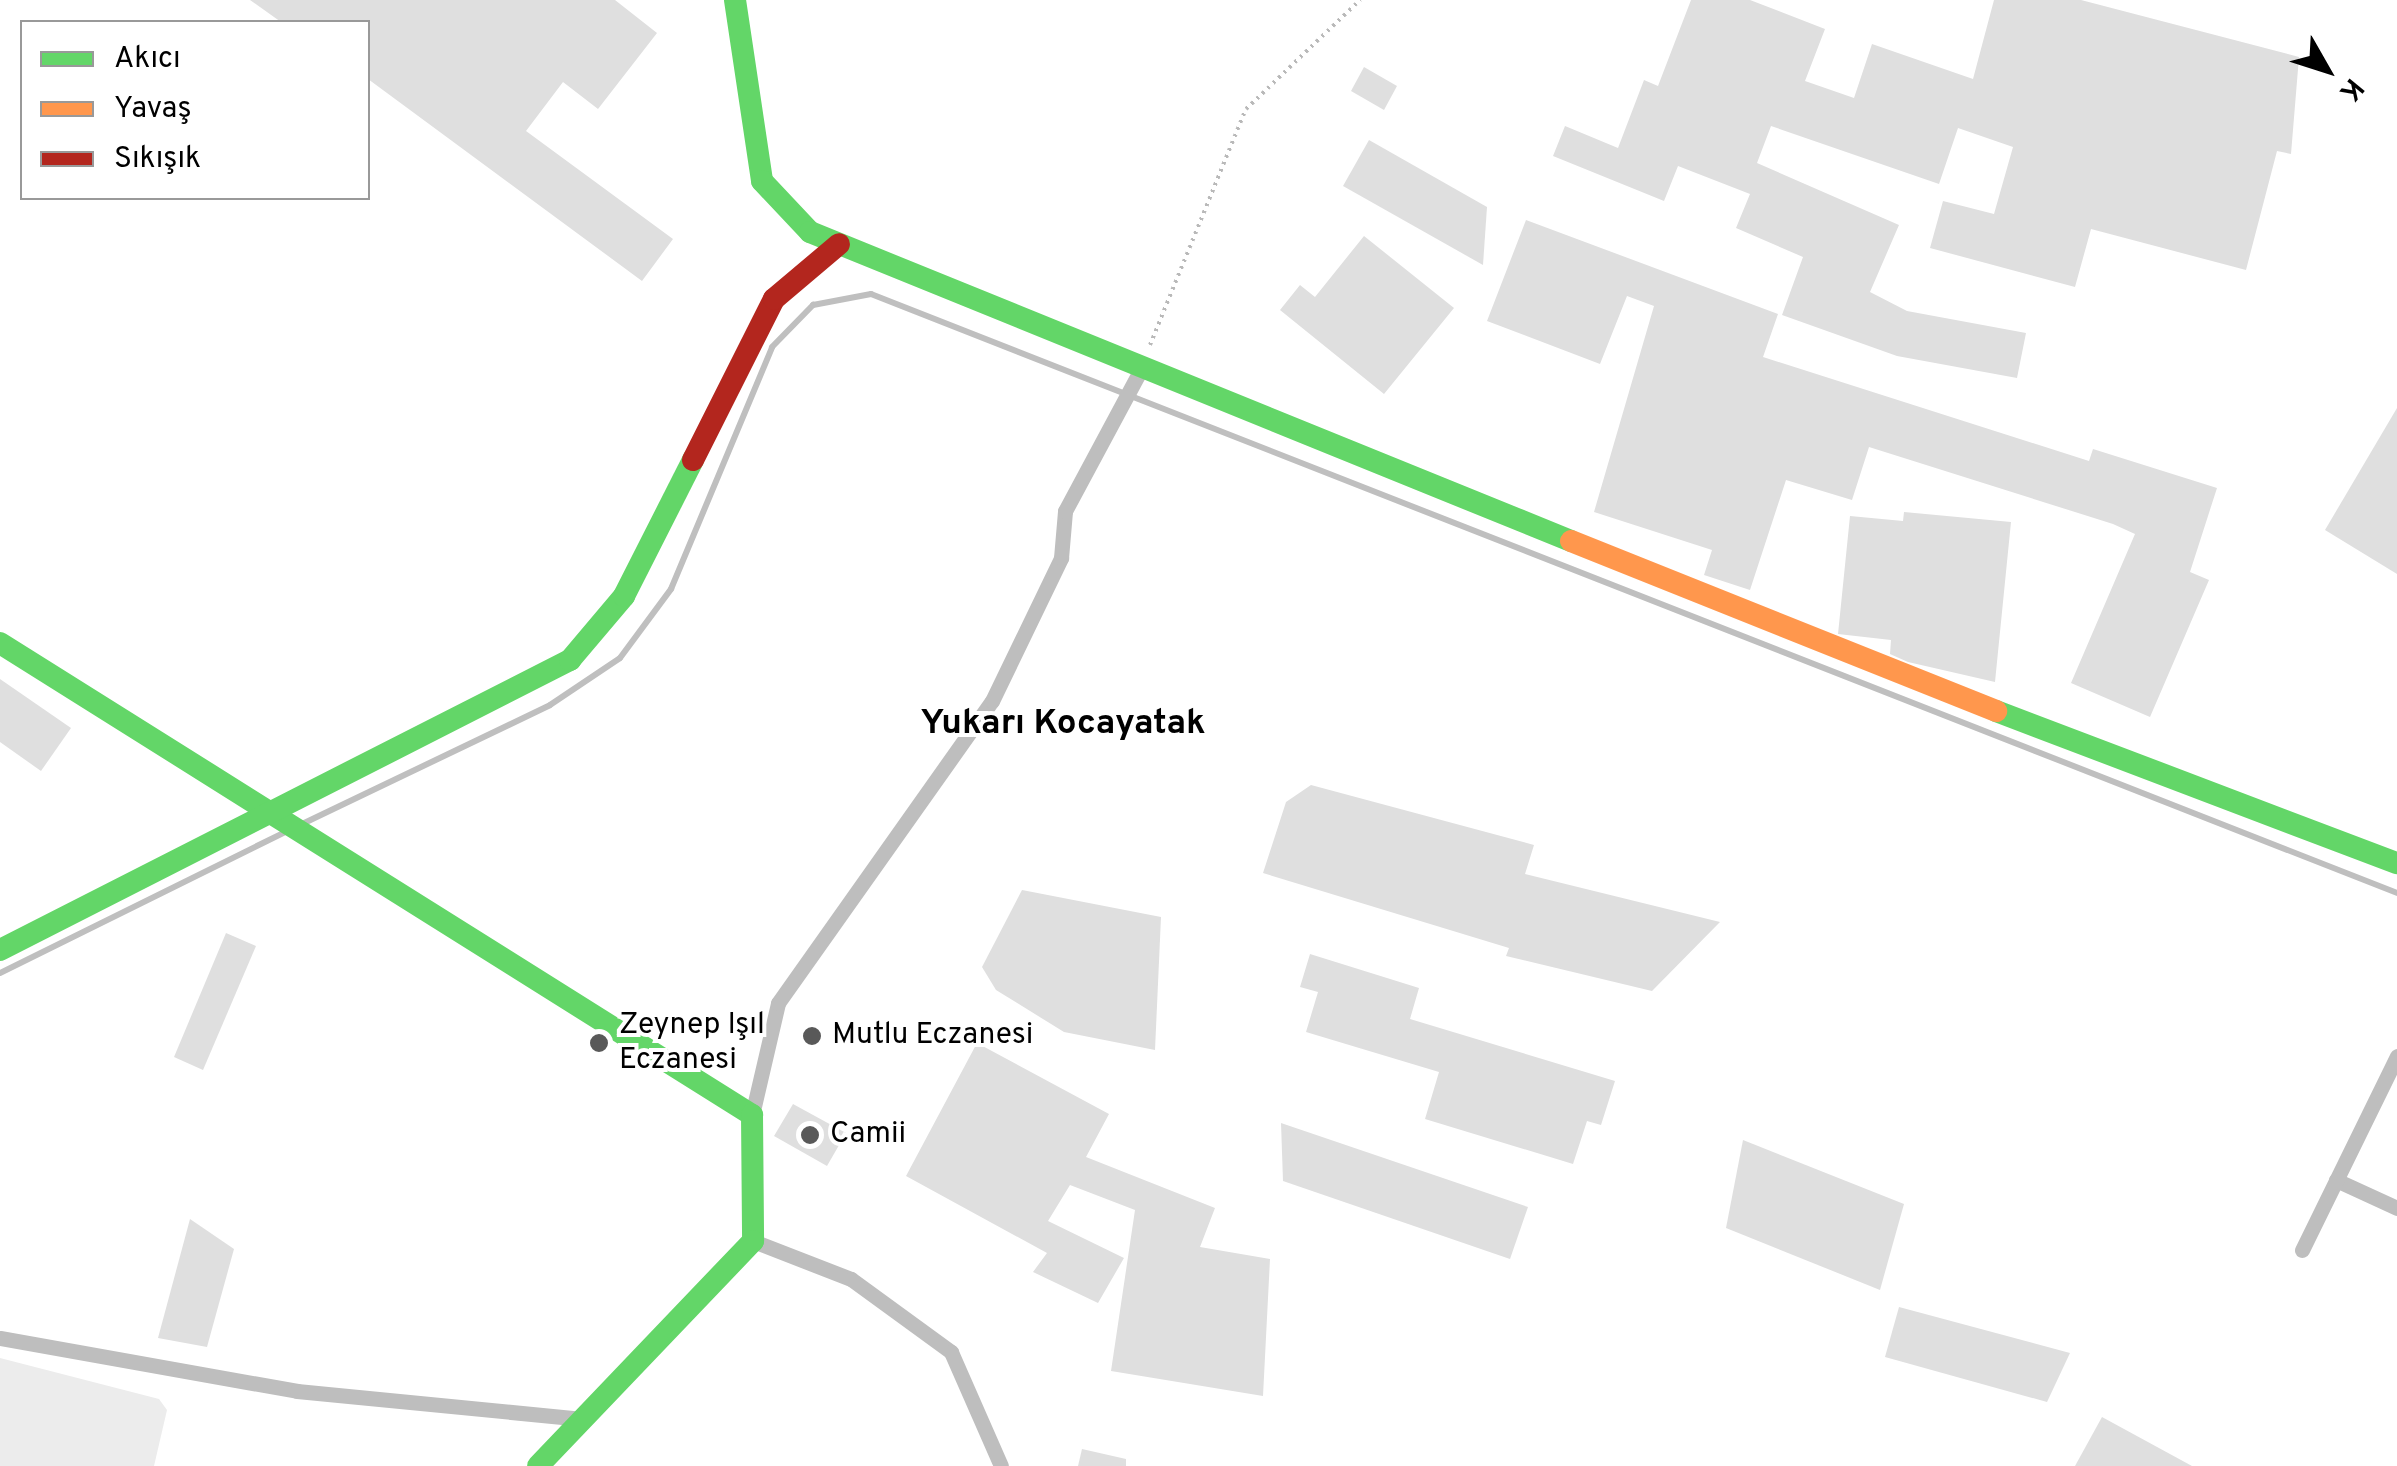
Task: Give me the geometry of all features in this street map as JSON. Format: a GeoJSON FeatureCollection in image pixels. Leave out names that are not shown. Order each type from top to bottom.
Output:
{"type":"FeatureCollection","features":[{"type":"Feature","properties":{"kind":"street"},"geometry":{"type":"LineString","coordinates":[[735,0],[762,181],[810,232],[1913,680],[2397,864]]}},
{"type":"Feature","properties":{"kind":"street"},"geometry":{"type":"LineString","coordinates":[[0,950],[273,817],[570,660],[624,596],[774,299],[839,244]]}},
{"type":"Feature","properties":{"kind":"street"},"geometry":{"type":"LineString","coordinates":[[538,1466],[753,1241],[752,1115],[778,1003],[992,701],[1061,558],[1065,512],[1120,422],[1140,369]]}},
{"type":"Feature","properties":{"kind":"street"},"geometry":{"type":"LineString","coordinates":[[0,643],[752,1115]]}},
{"type":"Feature","properties":{"kind":"street"},"geometry":{"type":"LineString","coordinates":[[2302,1250],[2397,1056]]}},
{"type":"Feature","properties":{"kind":"street"},"geometry":{"type":"LineString","coordinates":[[2336,1180],[2397,1208]]}},
{"type":"Feature","properties":{"kind":"street"},"geometry":{"type":"LineString","coordinates":[[753,1241],[850,1279],[951,1352],[1001,1466]]}},
{"type":"Feature","properties":{"kind":"street"},"geometry":{"type":"LineString","coordinates":[[0,1338],[297,1392],[583,1419]]}},
{"type":"Feature","properties":{"kind":"path"},"geometry":{"type":"LineString","coordinates":[[1140,369],[1246,108],[1360,0]]}},
{"type":"Feature","properties":{"kind":"shaded area"},"geometry":{"type":"Polygon","coordinates":[[[0,1358],[159,1399],[167,1410],[154,1466],[0,1466],[0,1358]]]}},
{"type":"Feature","properties":{"kind":"building"},"geometry":{"type":"Polygon","coordinates":[[[250,0],[615,0],[657,33],[598,109],[563,82],[526,131],[673,239],[642,281],[370,80],[370,20],[278,20],[250,0]]]}},
{"type":"Feature","properties":{"kind":"building"},"geometry":{"type":"Polygon","coordinates":[[[1691,0],[1750,0],[1825,29],[1805,81],[1854,98],[1872,44],[1973,79],[1994,0],[2081,0],[2299,57],[2291,154],[2277,151],[2246,270],[2091,229],[2075,287],[1930,248],[1943,201],[1994,214],[2013,147],[1958,128],[1939,184],[1771,126],[1757,163],[1899,225],[1870,292],[1907,311],[2026,333],[2017,378],[1897,356],[1782,315],[1803,257],[1736,228],[1750,194],[1678,166],[1664,201],[1553,156],[1565,126],[1618,148],[1644,80],[1658,86],[1691,0]]]}},
{"type":"Feature","properties":{"kind":"building"},"geometry":{"type":"Polygon","coordinates":[[[1364,67],[1397,86],[1384,110],[1351,91],[1364,67]]]}},
{"type":"Feature","properties":{"kind":"building"},"geometry":{"type":"Polygon","coordinates":[[[1369,140],[1487,207],[1483,265],[1343,186],[1369,140]]]}},
{"type":"Feature","properties":{"kind":"building"},"geometry":{"type":"Polygon","coordinates":[[[1526,220],[1778,314],[1763,357],[2089,461],[2093,449],[2217,488],[2190,572],[2209,580],[2150,717],[2071,683],[2135,534],[2113,524],[1869,447],[1852,500],[1786,480],[1750,590],[1704,575],[1712,550],[1594,512],[1654,306],[1627,296],[1600,364],[1487,321],[1526,220]]]}},
{"type":"Feature","properties":{"kind":"building"},"geometry":{"type":"Polygon","coordinates":[[[1364,236],[1454,308],[1384,394],[1280,310],[1300,285],[1315,297],[1364,236]]]}},
{"type":"Feature","properties":{"kind":"building"},"geometry":{"type":"Polygon","coordinates":[[[2397,408],[2397,574],[2325,530],[2397,408]]]}},
{"type":"Feature","properties":{"kind":"building"},"geometry":{"type":"Polygon","coordinates":[[[1904,512],[2011,522],[1995,682],[1908,662],[1890,654],[1891,640],[1838,634],[1850,516],[1903,521],[1904,512]]]}},
{"type":"Feature","properties":{"kind":"building"},"geometry":{"type":"Polygon","coordinates":[[[0,679],[71,728],[41,771],[0,742],[0,679]]]}},
{"type":"Feature","properties":{"kind":"building"},"geometry":{"type":"Polygon","coordinates":[[[1311,785],[1534,845],[1525,874],[1720,922],[1652,991],[1506,956],[1509,948],[1263,873],[1286,802],[1311,785]]]}},
{"type":"Feature","properties":{"kind":"building"},"geometry":{"type":"Polygon","coordinates":[[[1022,890],[1161,917],[1155,1050],[1064,1032],[996,990],[982,967],[1022,890]]]}},
{"type":"Feature","properties":{"kind":"building"},"geometry":{"type":"Polygon","coordinates":[[[226,933],[256,946],[203,1070],[174,1057],[226,933]]]}},
{"type":"Feature","properties":{"kind":"building"},"geometry":{"type":"Polygon","coordinates":[[[1310,954],[1419,988],[1410,1019],[1615,1081],[1601,1125],[1587,1121],[1573,1164],[1425,1119],[1439,1072],[1306,1032],[1318,992],[1300,987],[1310,954]]]}},
{"type":"Feature","properties":{"kind":"building"},"geometry":{"type":"Polygon","coordinates":[[[977,1043],[1109,1114],[1086,1157],[1215,1208],[1200,1247],[1270,1259],[1263,1396],[1111,1371],[1135,1210],[1070,1185],[1048,1221],[1124,1258],[1098,1303],[1033,1272],[1047,1253],[906,1176],[977,1043]]]}},
{"type":"Feature","properties":{"kind":"building","name":"Camii"},"geometry":{"type":"Polygon","coordinates":[[[793,1104],[846,1133],[827,1166],[774,1136],[793,1104]]]}},
{"type":"Feature","properties":{"kind":"building"},"geometry":{"type":"Polygon","coordinates":[[[1281,1123],[1528,1207],[1510,1259],[1283,1181],[1281,1123]]]}},
{"type":"Feature","properties":{"kind":"building"},"geometry":{"type":"Polygon","coordinates":[[[1743,1140],[1904,1204],[1880,1290],[1726,1228],[1743,1140]]]}},
{"type":"Feature","properties":{"kind":"building"},"geometry":{"type":"Polygon","coordinates":[[[190,1219],[234,1249],[207,1347],[158,1338],[190,1219]]]}},
{"type":"Feature","properties":{"kind":"building"},"geometry":{"type":"Polygon","coordinates":[[[1899,1307],[2070,1353],[2047,1402],[1885,1357],[1899,1307]]]}},
{"type":"Feature","properties":{"kind":"building"},"geometry":{"type":"Polygon","coordinates":[[[2102,1417],[2192,1466],[2075,1466],[2102,1417]]]}},
{"type":"Feature","properties":{"kind":"building"},"geometry":{"type":"Polygon","coordinates":[[[1082,1449],[1126,1459],[1126,1466],[1078,1466],[1082,1449]]]}},
{"type":"Feature","properties":{"kind":"waterway"},"geometry":{"type":"LineString","coordinates":[[300,825],[550,705],[620,658],[671,589],[772,347],[813,305],[871,294],[2397,893]]}},
{"type":"Feature","properties":{"kind":"waterway"},"geometry":{"type":"LineString","coordinates":[[0,973],[289,830]]}},
{"type":"Feature","properties":{"kind":"traffic: fast"},"geometry":{"type":"LineString","coordinates":[[735,0],[762,181],[810,232],[1571,541]]}},
{"type":"Feature","properties":{"kind":"traffic: fast"},"geometry":{"type":"LineString","coordinates":[[0,950],[570,660],[624,596],[693,460]]}},
{"type":"Feature","properties":{"kind":"traffic: fast"},"geometry":{"type":"LineString","coordinates":[[0,643],[752,1115],[753,1241],[538,1466]]}},
{"type":"Feature","properties":{"kind":"traffic: fast"},"geometry":{"type":"LineString","coordinates":[[1996,711],[2397,863]]}},
{"type":"Feature","properties":{"kind":"traffic: slow"},"geometry":{"type":"LineString","coordinates":[[1571,541],[1996,711]]}},
{"type":"Feature","properties":{"kind":"traffic: jam"},"geometry":{"type":"LineString","coordinates":[[693,460],[774,299],[839,244]]}},
{"type":"Feature","properties":{"kind":"place","name":"Mutlu Eczanesi"},"geometry":{"type":"Point","coordinates":[812,1036]}},
{"type":"Feature","properties":{"kind":"place","name":"Zeynep Işıl Eczanesi"},"geometry":{"type":"Point","coordinates":[599,1043]}},
{"type":"Feature","properties":{"kind":"place","name":"Camii"},"geometry":{"type":"Point","coordinates":[810,1135]}},
{"type":"Feature","properties":{"kind":"district","name":"Yukarı Kocayatak"},"geometry":{"type":"Point","coordinates":[1063,724]}}]}
